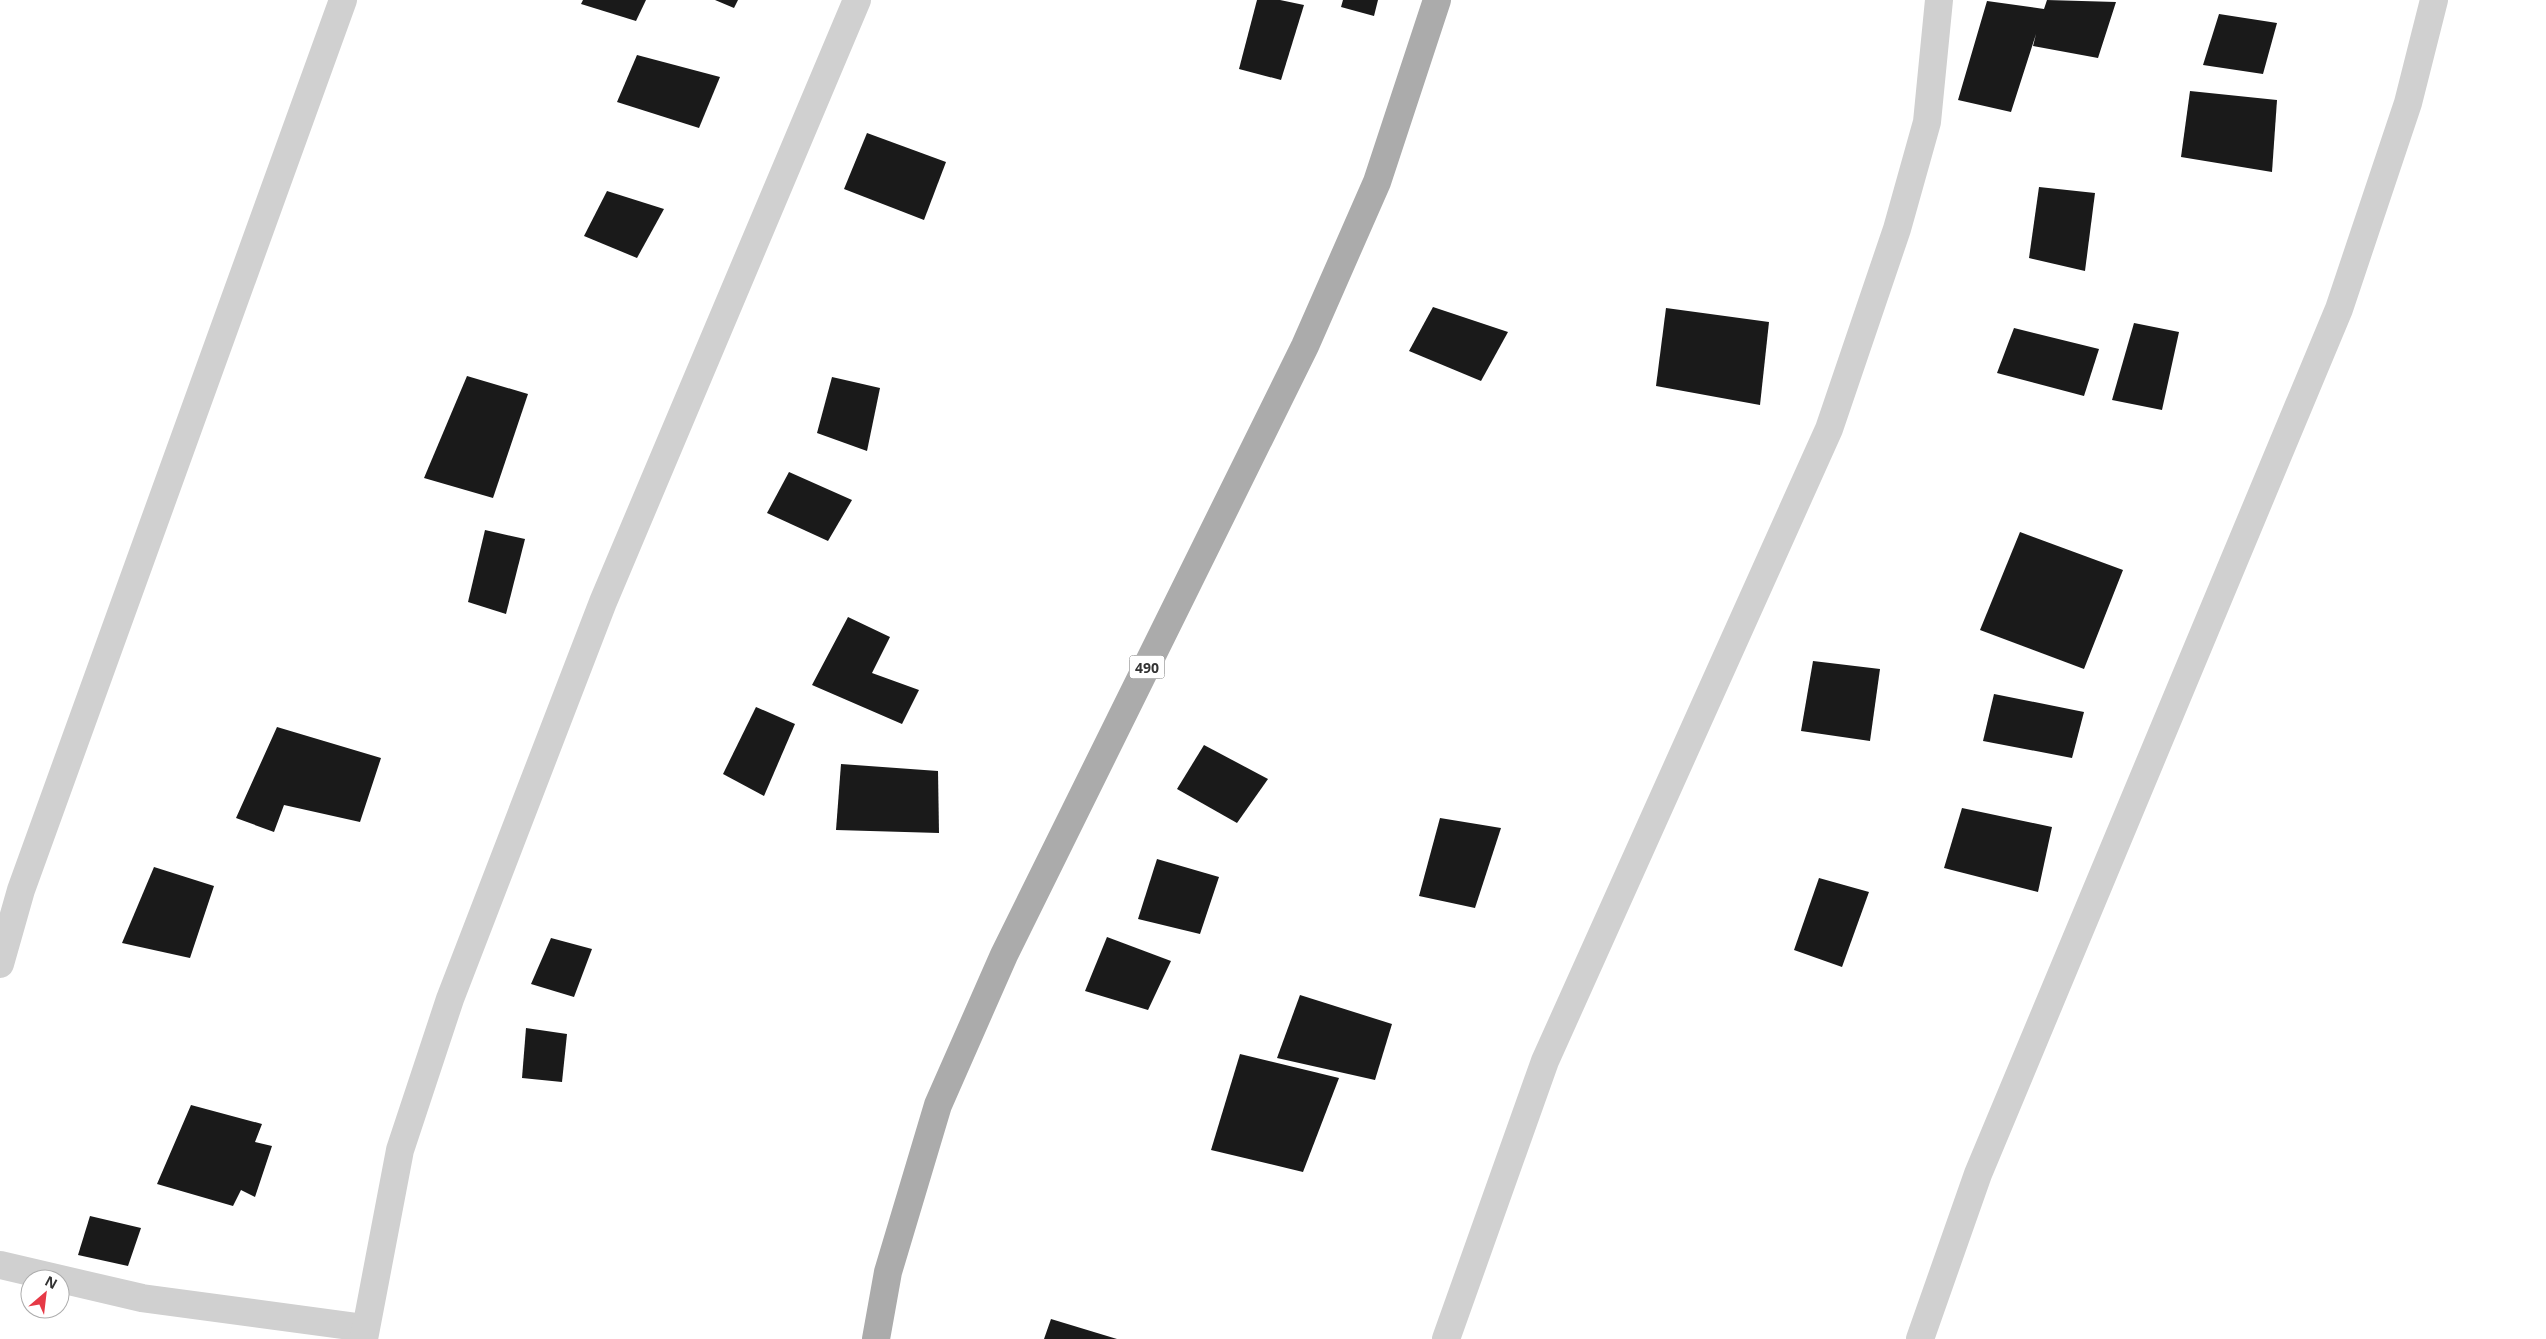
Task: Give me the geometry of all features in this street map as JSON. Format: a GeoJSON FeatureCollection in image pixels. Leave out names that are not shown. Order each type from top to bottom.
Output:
{"type":"FeatureCollection","features":[{"type":"Feature","properties":{"kind":"main road","name":"490"},"geometry":{"type":"LineString","coordinates":[[876,1339],[888,1272],[938,1104],[1004,955],[1305,346],[1377,182],[1437,0]]}},
{"type":"Feature","properties":{"kind":"street"},"geometry":{"type":"LineString","coordinates":[[0,964],[22,890],[213,365],[343,0]]}},
{"type":"Feature","properties":{"kind":"street"},"geometry":{"type":"LineString","coordinates":[[0,1265],[142,1298],[364,1334],[400,1150],[450,999],[603,602],[857,0]]}},
{"type":"Feature","properties":{"kind":"street"},"geometry":{"type":"LineString","coordinates":[[1446,1339],[1545,1062],[1829,429],[1897,229],[1927,122],[1939,0]]}},
{"type":"Feature","properties":{"kind":"street"},"geometry":{"type":"LineString","coordinates":[[1920,1339],[1978,1174],[2339,309],[2408,103],[2434,0]]}},
{"type":"Feature","properties":{"kind":"building"},"geometry":{"type":"Polygon","coordinates":[[[583,0],[646,0],[636,21],[581,4],[583,0]]]}},
{"type":"Feature","properties":{"kind":"building"},"geometry":{"type":"Polygon","coordinates":[[[715,0],[738,0],[734,8],[715,0]]]}},
{"type":"Feature","properties":{"kind":"building"},"geometry":{"type":"Polygon","coordinates":[[[1257,0],[1280,0],[1304,5],[1281,80],[1239,69],[1257,0]]]}},
{"type":"Feature","properties":{"kind":"building"},"geometry":{"type":"Polygon","coordinates":[[[1343,0],[1378,0],[1374,16],[1341,7],[1343,0]]]}},
{"type":"Feature","properties":{"kind":"building"},"geometry":{"type":"Polygon","coordinates":[[[2047,0],[2116,2],[2098,58],[2033,46],[2036,34],[2011,112],[1958,100],[1987,1],[2044,9],[2047,0]]]}},
{"type":"Feature","properties":{"kind":"building"},"geometry":{"type":"Polygon","coordinates":[[[2219,14],[2277,23],[2263,74],[2203,65],[2219,14]]]}},
{"type":"Feature","properties":{"kind":"building"},"geometry":{"type":"Polygon","coordinates":[[[637,55],[720,77],[699,128],[617,102],[637,55]]]}},
{"type":"Feature","properties":{"kind":"building"},"geometry":{"type":"Polygon","coordinates":[[[2190,91],[2277,100],[2272,172],[2181,157],[2190,91]]]}},
{"type":"Feature","properties":{"kind":"building"},"geometry":{"type":"Polygon","coordinates":[[[867,133],[946,162],[924,220],[844,189],[867,133]]]}},
{"type":"Feature","properties":{"kind":"building"},"geometry":{"type":"Polygon","coordinates":[[[2039,187],[2095,193],[2085,271],[2029,258],[2039,187]]]}},
{"type":"Feature","properties":{"kind":"building"},"geometry":{"type":"Polygon","coordinates":[[[607,191],[664,209],[637,258],[584,236],[607,191]]]}},
{"type":"Feature","properties":{"kind":"building"},"geometry":{"type":"Polygon","coordinates":[[[1433,307],[1508,332],[1481,381],[1409,351],[1433,307]]]}},
{"type":"Feature","properties":{"kind":"building"},"geometry":{"type":"Polygon","coordinates":[[[1666,308],[1769,322],[1760,405],[1656,386],[1666,308]]]}},
{"type":"Feature","properties":{"kind":"building"},"geometry":{"type":"Polygon","coordinates":[[[2134,323],[2179,332],[2162,410],[2112,400],[2134,323]]]}},
{"type":"Feature","properties":{"kind":"building"},"geometry":{"type":"Polygon","coordinates":[[[2014,328],[2099,349],[2084,396],[1997,373],[2014,328]]]}},
{"type":"Feature","properties":{"kind":"building"},"geometry":{"type":"Polygon","coordinates":[[[467,376],[528,394],[493,498],[424,478],[467,376]]]}},
{"type":"Feature","properties":{"kind":"building"},"geometry":{"type":"Polygon","coordinates":[[[832,377],[880,388],[867,451],[817,433],[832,377]]]}},
{"type":"Feature","properties":{"kind":"building"},"geometry":{"type":"Polygon","coordinates":[[[789,472],[852,500],[828,541],[767,513],[789,472]]]}},
{"type":"Feature","properties":{"kind":"building"},"geometry":{"type":"Polygon","coordinates":[[[485,530],[525,539],[506,614],[468,602],[485,530]]]}},
{"type":"Feature","properties":{"kind":"building"},"geometry":{"type":"Polygon","coordinates":[[[2020,532],[2123,570],[2084,669],[1980,630],[2020,532]]]}},
{"type":"Feature","properties":{"kind":"building"},"geometry":{"type":"Polygon","coordinates":[[[848,617],[890,637],[872,673],[919,690],[902,724],[812,685],[848,617]]]}},
{"type":"Feature","properties":{"kind":"building"},"geometry":{"type":"Polygon","coordinates":[[[1813,661],[1880,669],[1870,741],[1801,731],[1813,661]]]}},
{"type":"Feature","properties":{"kind":"building"},"geometry":{"type":"Polygon","coordinates":[[[1994,694],[2084,712],[2072,758],[1983,741],[1994,694]]]}},
{"type":"Feature","properties":{"kind":"building"},"geometry":{"type":"Polygon","coordinates":[[[756,707],[795,724],[764,796],[723,774],[756,707]]]}},
{"type":"Feature","properties":{"kind":"building"},"geometry":{"type":"Polygon","coordinates":[[[277,727],[381,758],[360,822],[284,805],[274,832],[236,818],[277,727]]]}},
{"type":"Feature","properties":{"kind":"building"},"geometry":{"type":"Polygon","coordinates":[[[1204,745],[1268,779],[1237,823],[1177,789],[1204,745]]]}},
{"type":"Feature","properties":{"kind":"building"},"geometry":{"type":"Polygon","coordinates":[[[841,764],[938,771],[939,833],[836,830],[841,764]]]}},
{"type":"Feature","properties":{"kind":"building"},"geometry":{"type":"Polygon","coordinates":[[[1962,808],[2052,827],[2038,892],[1944,868],[1962,808]]]}},
{"type":"Feature","properties":{"kind":"building"},"geometry":{"type":"Polygon","coordinates":[[[1440,818],[1501,828],[1475,908],[1419,896],[1440,818]]]}},
{"type":"Feature","properties":{"kind":"building"},"geometry":{"type":"Polygon","coordinates":[[[1157,859],[1219,877],[1200,934],[1138,919],[1157,859]]]}},
{"type":"Feature","properties":{"kind":"building"},"geometry":{"type":"Polygon","coordinates":[[[154,867],[214,886],[190,958],[122,943],[154,867]]]}},
{"type":"Feature","properties":{"kind":"building"},"geometry":{"type":"Polygon","coordinates":[[[1819,878],[1869,892],[1842,967],[1794,950],[1819,878]]]}},
{"type":"Feature","properties":{"kind":"building"},"geometry":{"type":"Polygon","coordinates":[[[1107,937],[1171,961],[1148,1010],[1085,991],[1107,937]]]}},
{"type":"Feature","properties":{"kind":"building"},"geometry":{"type":"Polygon","coordinates":[[[551,938],[592,949],[574,997],[531,984],[551,938]]]}},
{"type":"Feature","properties":{"kind":"building"},"geometry":{"type":"Polygon","coordinates":[[[1300,995],[1392,1024],[1375,1080],[1277,1058],[1300,995]]]}},
{"type":"Feature","properties":{"kind":"building"},"geometry":{"type":"Polygon","coordinates":[[[526,1028],[567,1034],[562,1082],[522,1078],[526,1028]]]}},
{"type":"Feature","properties":{"kind":"building"},"geometry":{"type":"Polygon","coordinates":[[[1240,1054],[1339,1078],[1303,1172],[1211,1150],[1240,1054]]]}},
{"type":"Feature","properties":{"kind":"building"},"geometry":{"type":"Polygon","coordinates":[[[191,1105],[262,1124],[255,1142],[272,1146],[255,1197],[241,1190],[233,1206],[157,1184],[191,1105]]]}},
{"type":"Feature","properties":{"kind":"building"},"geometry":{"type":"Polygon","coordinates":[[[90,1216],[141,1228],[128,1266],[78,1255],[90,1216]]]}},
{"type":"Feature","properties":{"kind":"building"},"geometry":{"type":"Polygon","coordinates":[[[1051,1319],[1117,1339],[1044,1339],[1051,1319]]]}}]}
